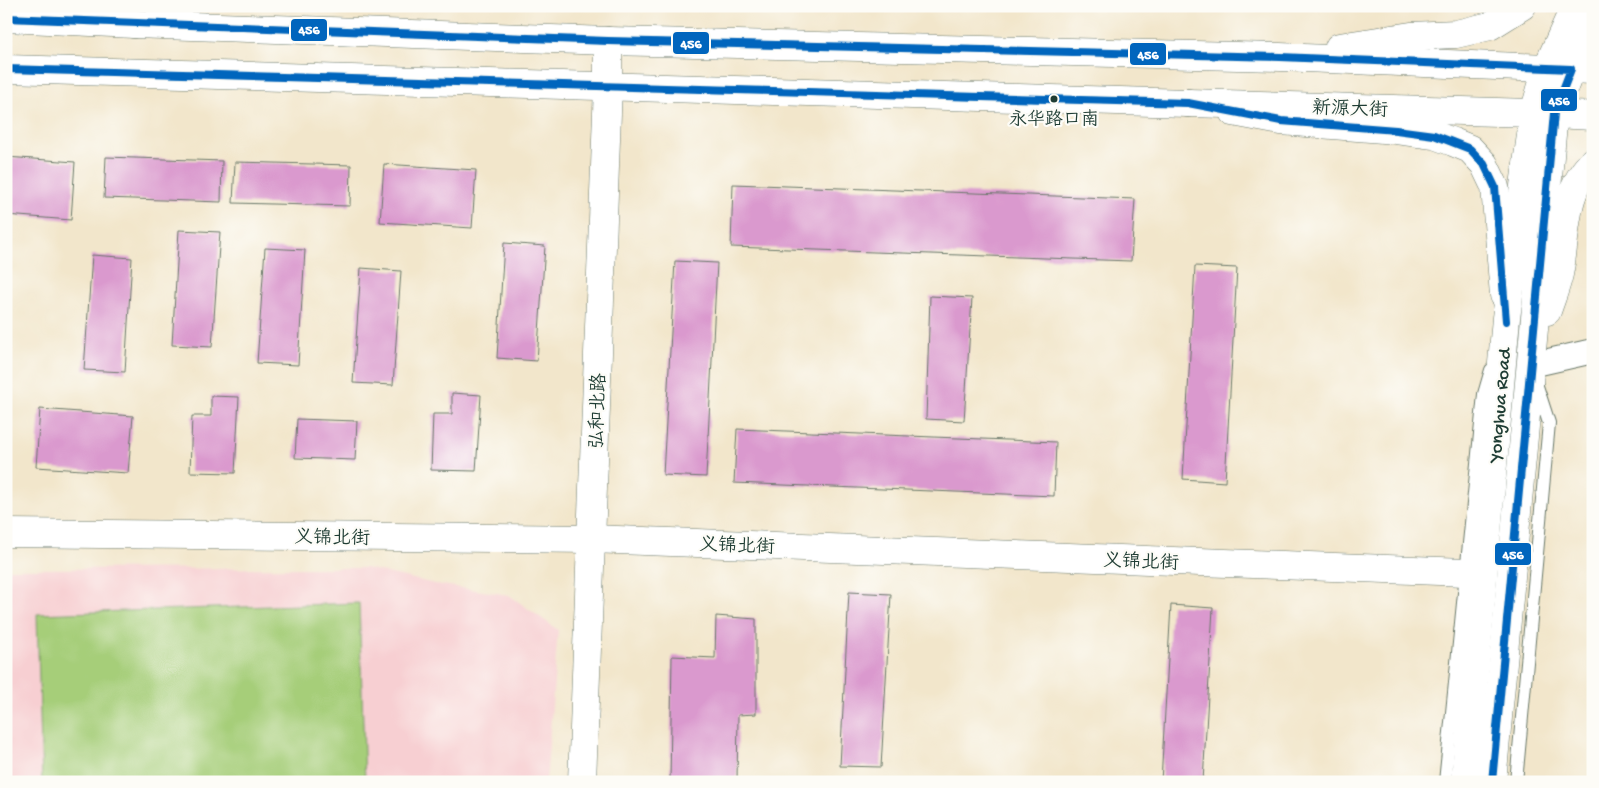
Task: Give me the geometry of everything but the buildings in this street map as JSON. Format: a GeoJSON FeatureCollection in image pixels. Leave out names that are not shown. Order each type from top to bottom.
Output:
{"type":"FeatureCollection","features":[{"type":"Feature","properties":{"kind":"main road"},"geometry":{"type":"LineString","coordinates":[[1280,57],[1410,36],[1456,34],[1490,26],[1522,6]]}},
{"type":"Feature","properties":{"kind":"main road","name":"Yonghua Road"},"geometry":{"type":"LineString","coordinates":[[1570,69],[1575,6]]}},
{"type":"Feature","properties":{"kind":"main road"},"geometry":{"type":"LineString","coordinates":[[6,18],[608,41],[1280,57],[1570,69]]}},
{"type":"Feature","properties":{"kind":"main road","name":"Yonghua Road"},"geometry":{"type":"LineString","coordinates":[[1465,782],[1506,318],[1544,113],[1570,69],[1593,22]]}},
{"type":"Feature","properties":{"kind":"main road","name":"弘和北路"},"geometry":{"type":"LineString","coordinates":[[582,782],[608,86],[608,41]]}},
{"type":"Feature","properties":{"kind":"main road","name":"新源大街"},"geometry":{"type":"LineString","coordinates":[[6,69],[1544,113],[1593,116]]}},
{"type":"Feature","properties":{"kind":"main road"},"geometry":{"type":"LineString","coordinates":[[1188,103],[1281,121],[1396,130],[1434,136],[1470,150],[1484,164],[1495,188],[1506,318]]}},
{"type":"Feature","properties":{"kind":"main road","name":"Yonghua Road"},"geometry":{"type":"LineString","coordinates":[[1492,782],[1531,366],[1544,113]]}},
{"type":"Feature","properties":{"kind":"main road"},"geometry":{"type":"LineString","coordinates":[[1531,366],[1559,274],[1565,224],[1573,196],[1579,177],[1593,162]]}},
{"type":"Feature","properties":{"kind":"main road","name":"义锦北街"},"geometry":{"type":"LineString","coordinates":[[6,533],[591,539],[1466,572]]}},
{"type":"Feature","properties":{"kind":"street"},"geometry":{"type":"LineString","coordinates":[[1531,366],[1593,351]]}},
{"type":"Feature","properties":{"kind":"lane"},"geometry":{"type":"LineString","coordinates":[[1445,782],[1484,394],[1506,318]]}},
{"type":"Feature","properties":{"kind":"lane"},"geometry":{"type":"LineString","coordinates":[[1516,782],[1549,423],[1531,366]]}},
{"type":"Feature","properties":{"kind":"shaded area"},"geometry":{"type":"Polygon","coordinates":[[[366,568],[435,584],[509,595],[558,630],[546,782],[6,782],[6,569],[366,568]]]}},
{"type":"Feature","properties":{"kind":"green space"},"geometry":{"type":"Polygon","coordinates":[[[359,603],[365,782],[42,782],[37,614],[359,603]]]}},
{"type":"Feature","properties":{"kind":"transit line","name":"456"},"geometry":{"type":"LineString","coordinates":[[6,18],[608,41],[1280,57],[1571,69],[1554,113],[1492,782]]}},
{"type":"Feature","properties":{"kind":"transit line","name":"456"},"geometry":{"type":"LineString","coordinates":[[6,69],[1188,103],[1281,121],[1396,130],[1434,135],[1470,149],[1484,164],[1495,187],[1506,321]]}},
{"type":"Feature","properties":{"kind":"place","name":"永华路口南"},"geometry":{"type":"Point","coordinates":[1054,99]}}]}
